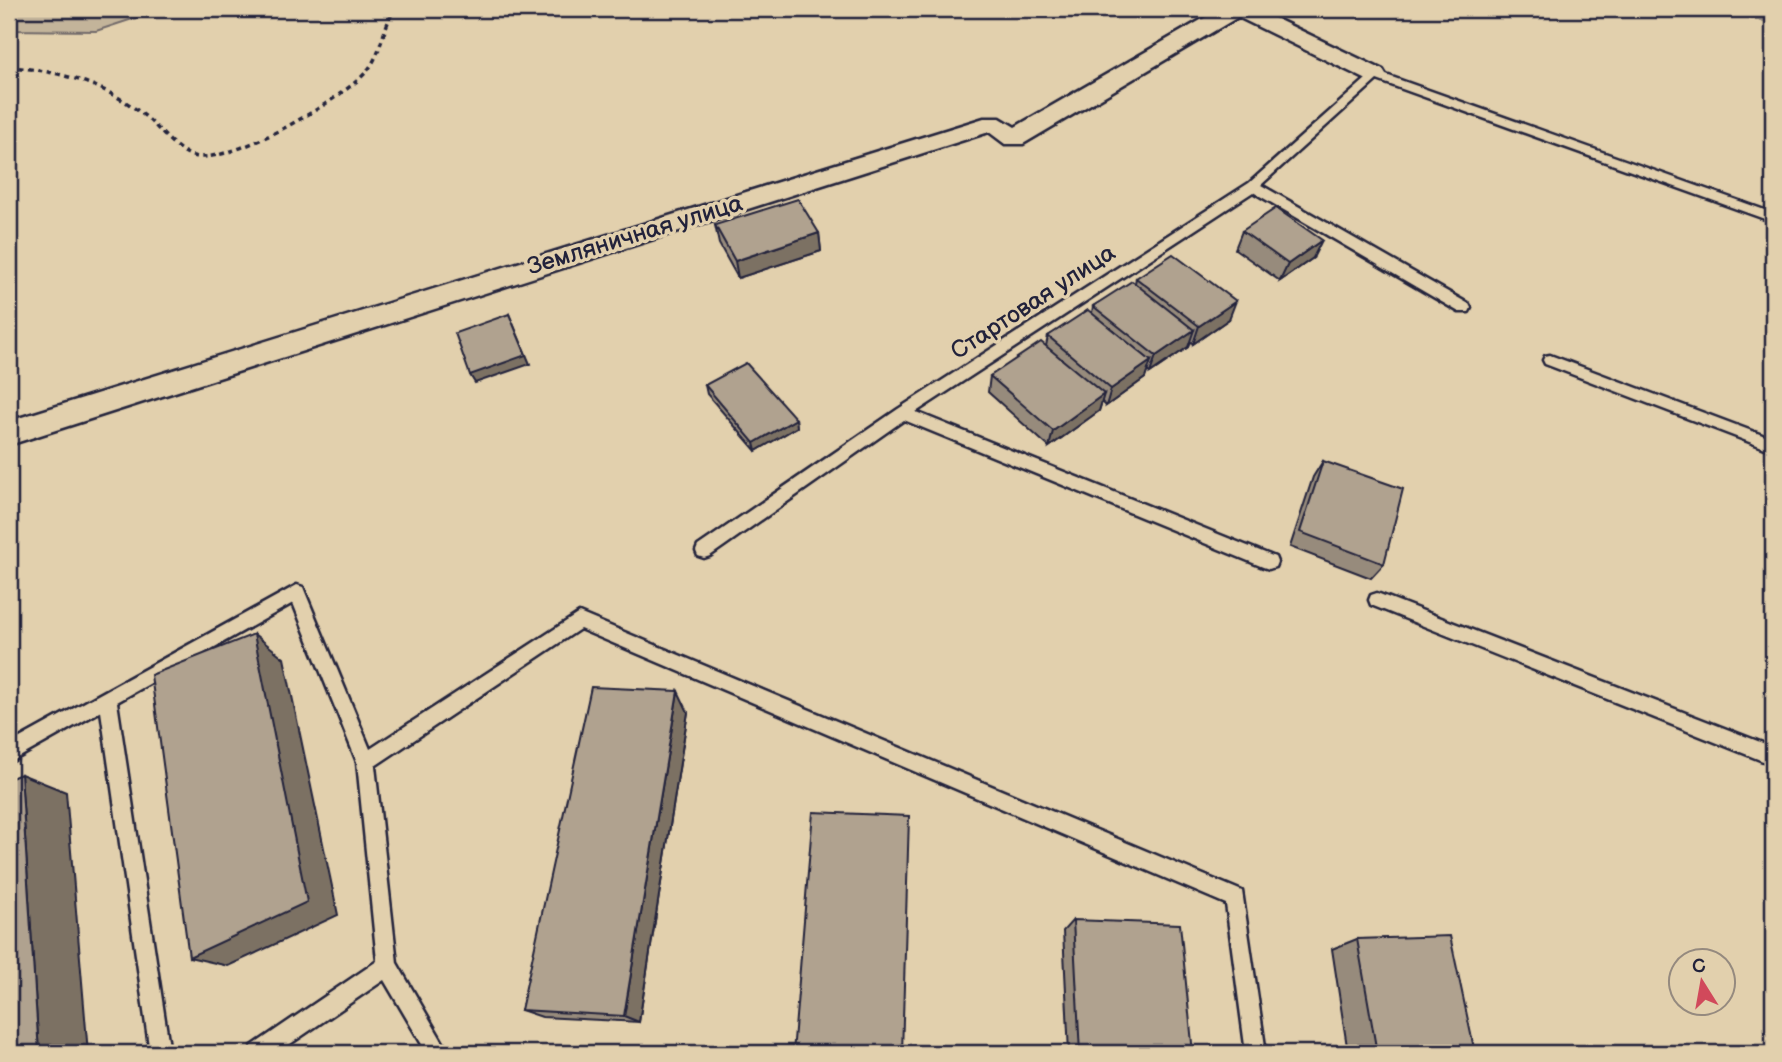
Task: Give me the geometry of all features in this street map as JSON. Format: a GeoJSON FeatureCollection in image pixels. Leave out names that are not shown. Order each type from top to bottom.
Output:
{"type":"FeatureCollection","features":[{"type":"Feature","properties":{"kind":"street","name":"Земляничная улица"},"geometry":{"type":"LineString","coordinates":[[9,432],[992,122],[1014,138],[1237,9],[1374,75]]}},
{"type":"Feature","properties":{"kind":"lane","name":"Стартовая улица"},"geometry":{"type":"LineString","coordinates":[[704,551],[903,413],[1253,186],[1374,75]]}},
{"type":"Feature","properties":{"kind":"lane"},"geometry":{"type":"LineString","coordinates":[[1374,75],[1773,218]]}},
{"type":"Feature","properties":{"kind":"lane"},"geometry":{"type":"LineString","coordinates":[[1253,186],[1464,307]]}},
{"type":"Feature","properties":{"kind":"lane"},"geometry":{"type":"LineString","coordinates":[[1550,360],[1773,445]]}},
{"type":"Feature","properties":{"kind":"lane"},"geometry":{"type":"LineString","coordinates":[[903,413],[1269,562]]}},
{"type":"Feature","properties":{"kind":"lane"},"geometry":{"type":"LineString","coordinates":[[9,754],[297,592],[366,762],[387,966],[439,1053]]}},
{"type":"Feature","properties":{"kind":"lane"},"geometry":{"type":"LineString","coordinates":[[1377,600],[1773,756]]}},
{"type":"Feature","properties":{"kind":"lane"},"geometry":{"type":"LineString","coordinates":[[366,762],[579,621],[1235,898],[1256,1053]]}},
{"type":"Feature","properties":{"kind":"lane"},"geometry":{"type":"LineString","coordinates":[[108,698],[160,1053]]}},
{"type":"Feature","properties":{"kind":"lane"},"geometry":{"type":"LineString","coordinates":[[259,1053],[387,966]]}},
{"type":"Feature","properties":{"kind":"path"},"geometry":{"type":"LineString","coordinates":[[9,67],[40,68],[89,82],[142,114],[178,148],[201,159],[244,149],[307,113],[367,73],[383,46],[385,21],[395,9]]}},
{"type":"Feature","properties":{"kind":"shaded area"},"geometry":{"type":"Polygon","coordinates":[[[9,9],[163,9],[96,31],[9,30],[9,9]]]}},
{"type":"Feature","properties":{"kind":"building"},"geometry":{"type":"Polygon","coordinates":[[[798,199],[819,233],[735,261],[715,225],[798,199]]]}},
{"type":"Feature","properties":{"kind":"building"},"geometry":{"type":"Polygon","coordinates":[[[1276,208],[1322,240],[1288,264],[1242,231],[1276,208]]]}},
{"type":"Feature","properties":{"kind":"building"},"geometry":{"type":"Polygon","coordinates":[[[1173,254],[1236,301],[1199,326],[1136,278],[1173,254]]]}},
{"type":"Feature","properties":{"kind":"building"},"geometry":{"type":"Polygon","coordinates":[[[1132,281],[1194,330],[1156,356],[1093,306],[1132,281]]]}},
{"type":"Feature","properties":{"kind":"building"},"geometry":{"type":"Polygon","coordinates":[[[1088,310],[1151,361],[1111,389],[1048,336],[1088,310]]]}},
{"type":"Feature","properties":{"kind":"building"},"geometry":{"type":"Polygon","coordinates":[[[509,314],[526,355],[470,375],[455,333],[509,314]]]}},
{"type":"Feature","properties":{"kind":"building"},"geometry":{"type":"Polygon","coordinates":[[[1041,342],[1104,394],[1053,431],[990,376],[1041,342]]]}},
{"type":"Feature","properties":{"kind":"building"},"geometry":{"type":"Polygon","coordinates":[[[746,363],[796,419],[754,443],[705,385],[746,363]]]}},
{"type":"Feature","properties":{"kind":"building"},"geometry":{"type":"Polygon","coordinates":[[[1323,461],[1403,489],[1384,564],[1300,532],[1323,461]]]}},
{"type":"Feature","properties":{"kind":"building"},"geometry":{"type":"Polygon","coordinates":[[[254,634],[307,902],[189,957],[151,675],[254,634]]]}},
{"type":"Feature","properties":{"kind":"building"},"geometry":{"type":"Polygon","coordinates":[[[591,687],[678,691],[624,1016],[521,1010],[591,687]]]}},
{"type":"Feature","properties":{"kind":"building"},"geometry":{"type":"Polygon","coordinates":[[[21,774],[39,1053],[9,1053],[9,779],[21,774]]]}},
{"type":"Feature","properties":{"kind":"building"},"geometry":{"type":"Polygon","coordinates":[[[813,812],[909,816],[902,1053],[793,1053],[813,812]]]}},
{"type":"Feature","properties":{"kind":"building"},"geometry":{"type":"Polygon","coordinates":[[[1073,920],[1180,924],[1193,1053],[1080,1053],[1073,920]]]}},
{"type":"Feature","properties":{"kind":"building"},"geometry":{"type":"Polygon","coordinates":[[[1450,936],[1475,1053],[1377,1053],[1357,939],[1450,936]]]}},
{"type":"Feature","properties":{"kind":"waterway"},"geometry":{"type":"LineString","coordinates":[[1767,9],[1773,10]]}}]}
